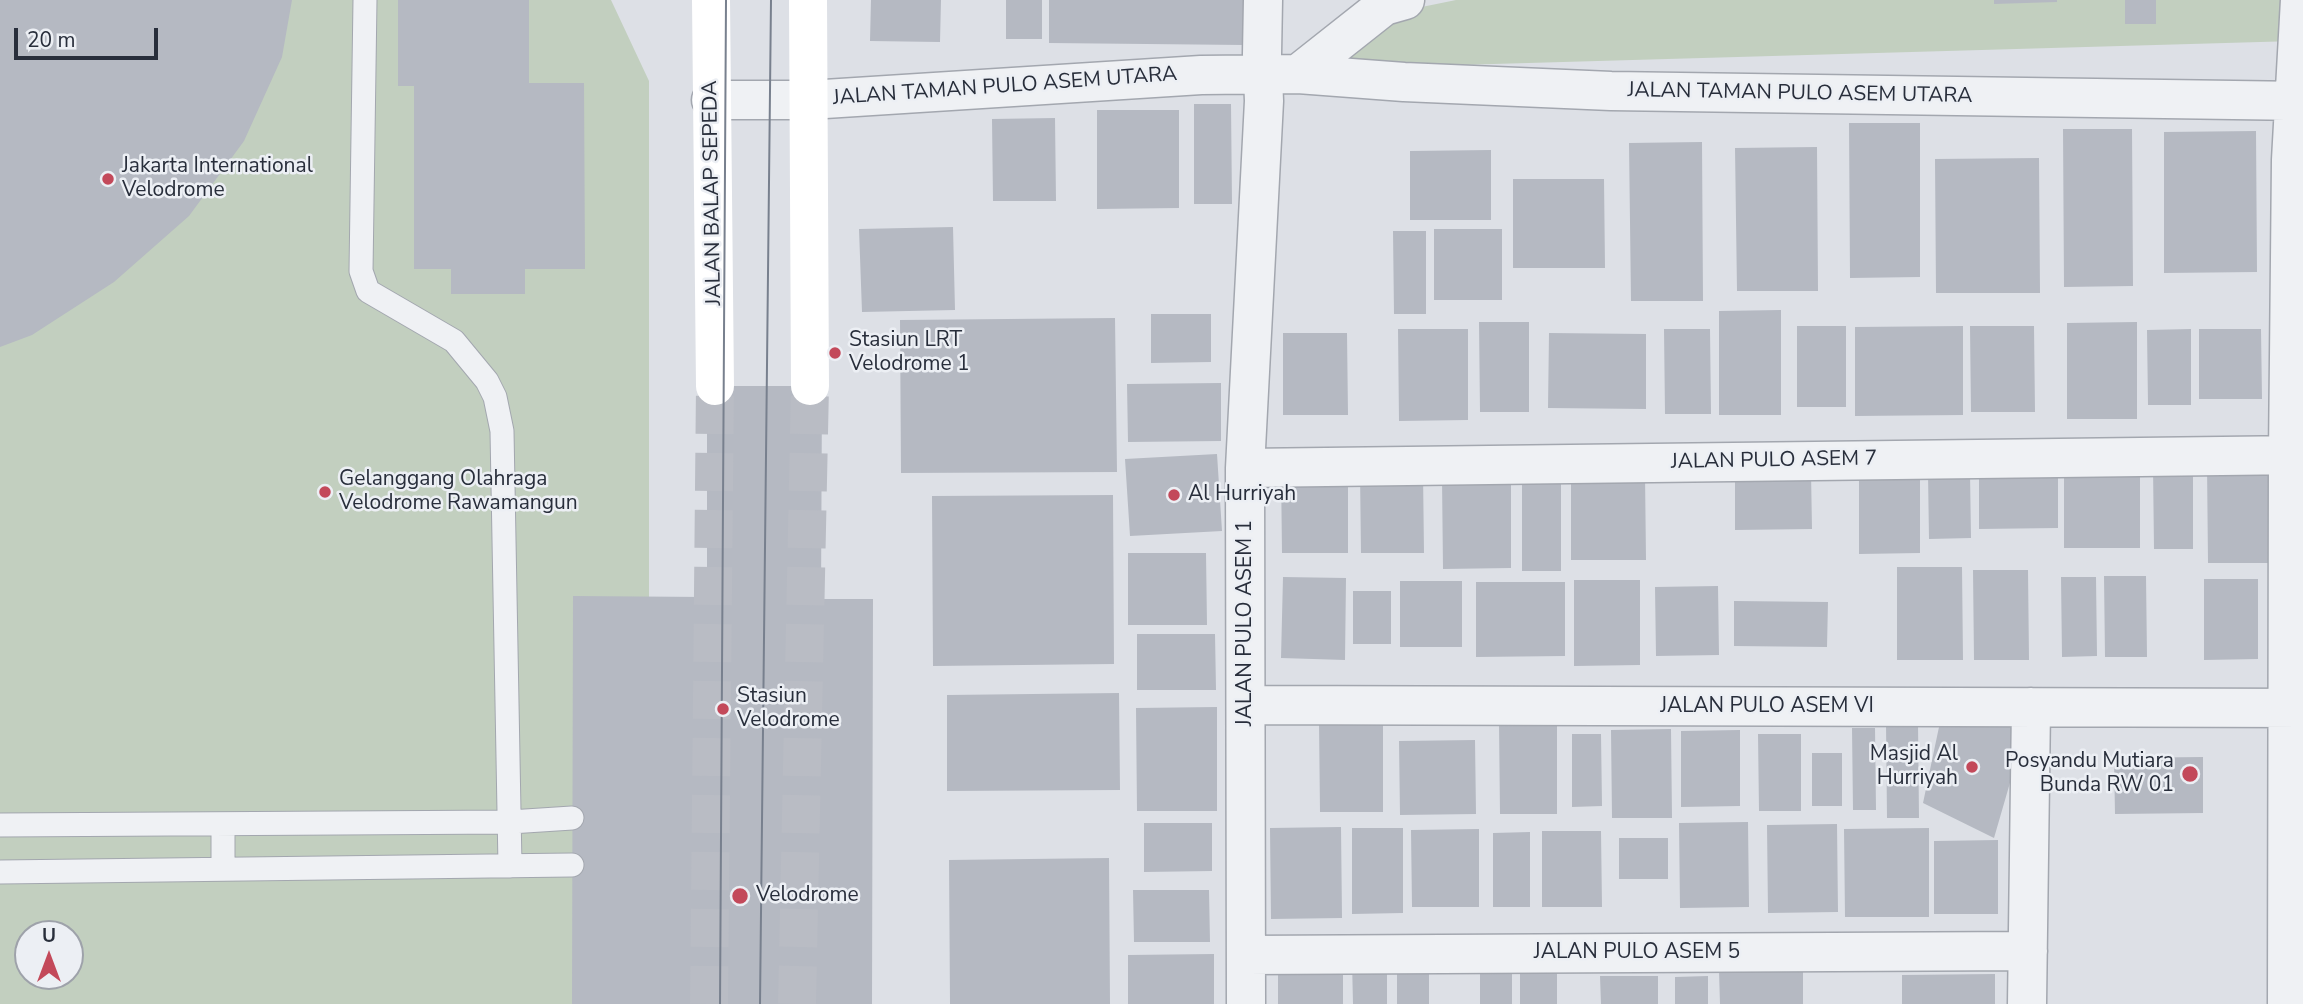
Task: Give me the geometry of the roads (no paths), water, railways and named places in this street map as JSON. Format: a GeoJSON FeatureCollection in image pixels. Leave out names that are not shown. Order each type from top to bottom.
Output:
{"type":"FeatureCollection","features":[{"type":"Feature","properties":{"kind":"main road","name":"JALAN BALAP SEPEDA"},"geometry":{"type":"LineString","coordinates":[[711,0],[715,386]]}},
{"type":"Feature","properties":{"kind":"main road"},"geometry":{"type":"LineString","coordinates":[[808,0],[810,386]]}},
{"type":"Feature","properties":{"kind":"street","name":"JALAN PULO ASEM 1"},"geometry":{"type":"LineString","coordinates":[[1246,1004],[1245,468],[1264,101],[1280,74],[1263,0]]}},
{"type":"Feature","properties":{"kind":"street"},"geometry":{"type":"LineString","coordinates":[[1280,74],[1384,6],[1405,0]]}},
{"type":"Feature","properties":{"kind":"street"},"geometry":{"type":"LineString","coordinates":[[2287,1004],[2295,959],[2295,455],[2291,160],[2299,101],[2300,0]]}},
{"type":"Feature","properties":{"kind":"street","name":"JALAN TAMAN PULO ASEM UTARA"},"geometry":{"type":"LineString","coordinates":[[711,100],[809,100],[1201,75],[1280,74],[1611,91],[2299,101]]}},
{"type":"Feature","properties":{"kind":"street","name":"JALAN PULO ASEM 7"},"geometry":{"type":"LineString","coordinates":[[1245,468],[2295,455]]}},
{"type":"Feature","properties":{"kind":"street","name":"JALAN PULO ASEM VI"},"geometry":{"type":"LineString","coordinates":[[1247,705],[2295,707]]}},
{"type":"Feature","properties":{"kind":"street"},"geometry":{"type":"LineString","coordinates":[[2027,1004],[2031,707]]}},
{"type":"Feature","properties":{"kind":"street","name":"JALAN PULO ASEM 5"},"geometry":{"type":"LineString","coordinates":[[1247,955],[2028,951]]}},
{"type":"Feature","properties":{"kind":"lane"},"geometry":{"type":"LineString","coordinates":[[365,0],[361,271],[368,291],[454,341],[487,381],[495,397],[502,431],[510,866]]}},
{"type":"Feature","properties":{"kind":"lane"},"geometry":{"type":"LineString","coordinates":[[0,825],[510,822],[572,818]]}},
{"type":"Feature","properties":{"kind":"lane"},"geometry":{"type":"LineString","coordinates":[[223,824],[223,869]]}},
{"type":"Feature","properties":{"kind":"lane"},"geometry":{"type":"LineString","coordinates":[[0,872],[572,864]]}},
{"type":"Feature","properties":{"kind":"tunnel"},"geometry":{"type":"LineString","coordinates":[[709,1004],[715,386]]}},
{"type":"Feature","properties":{"kind":"tunnel"},"geometry":{"type":"LineString","coordinates":[[797,1004],[810,386]]}},
{"type":"Feature","properties":{"kind":"tram line"},"geometry":{"type":"LineString","coordinates":[[720,1004],[726,0]]}},
{"type":"Feature","properties":{"kind":"tram line"},"geometry":{"type":"LineString","coordinates":[[760,1004],[771,0]]}},
{"type":"Feature","properties":{"kind":"place","name":"Jakarta International Velodrome"},"geometry":{"type":"Point","coordinates":[108,179]}},
{"type":"Feature","properties":{"kind":"place","name":"Stasiun LRT Velodrome 1"},"geometry":{"type":"Point","coordinates":[835,353]}},
{"type":"Feature","properties":{"kind":"place","name":"Gelanggang Olahraga Velodrome Rawamangun"},"geometry":{"type":"Point","coordinates":[325,492]}},
{"type":"Feature","properties":{"kind":"place","name":"Al Hurriyah"},"geometry":{"type":"Point","coordinates":[1174,495]}},
{"type":"Feature","properties":{"kind":"place","name":"Stasiun Velodrome"},"geometry":{"type":"Point","coordinates":[723,709]}},
{"type":"Feature","properties":{"kind":"place","name":"Masjid Al Hurriyah"},"geometry":{"type":"Point","coordinates":[1972,767]}},
{"type":"Feature","properties":{"kind":"place","name":"Posyandu Mutiara Bunda RW 01"},"geometry":{"type":"Point","coordinates":[2190,774]}},
{"type":"Feature","properties":{"kind":"place","name":"Velodrome"},"geometry":{"type":"Point","coordinates":[740,896]}}]}
